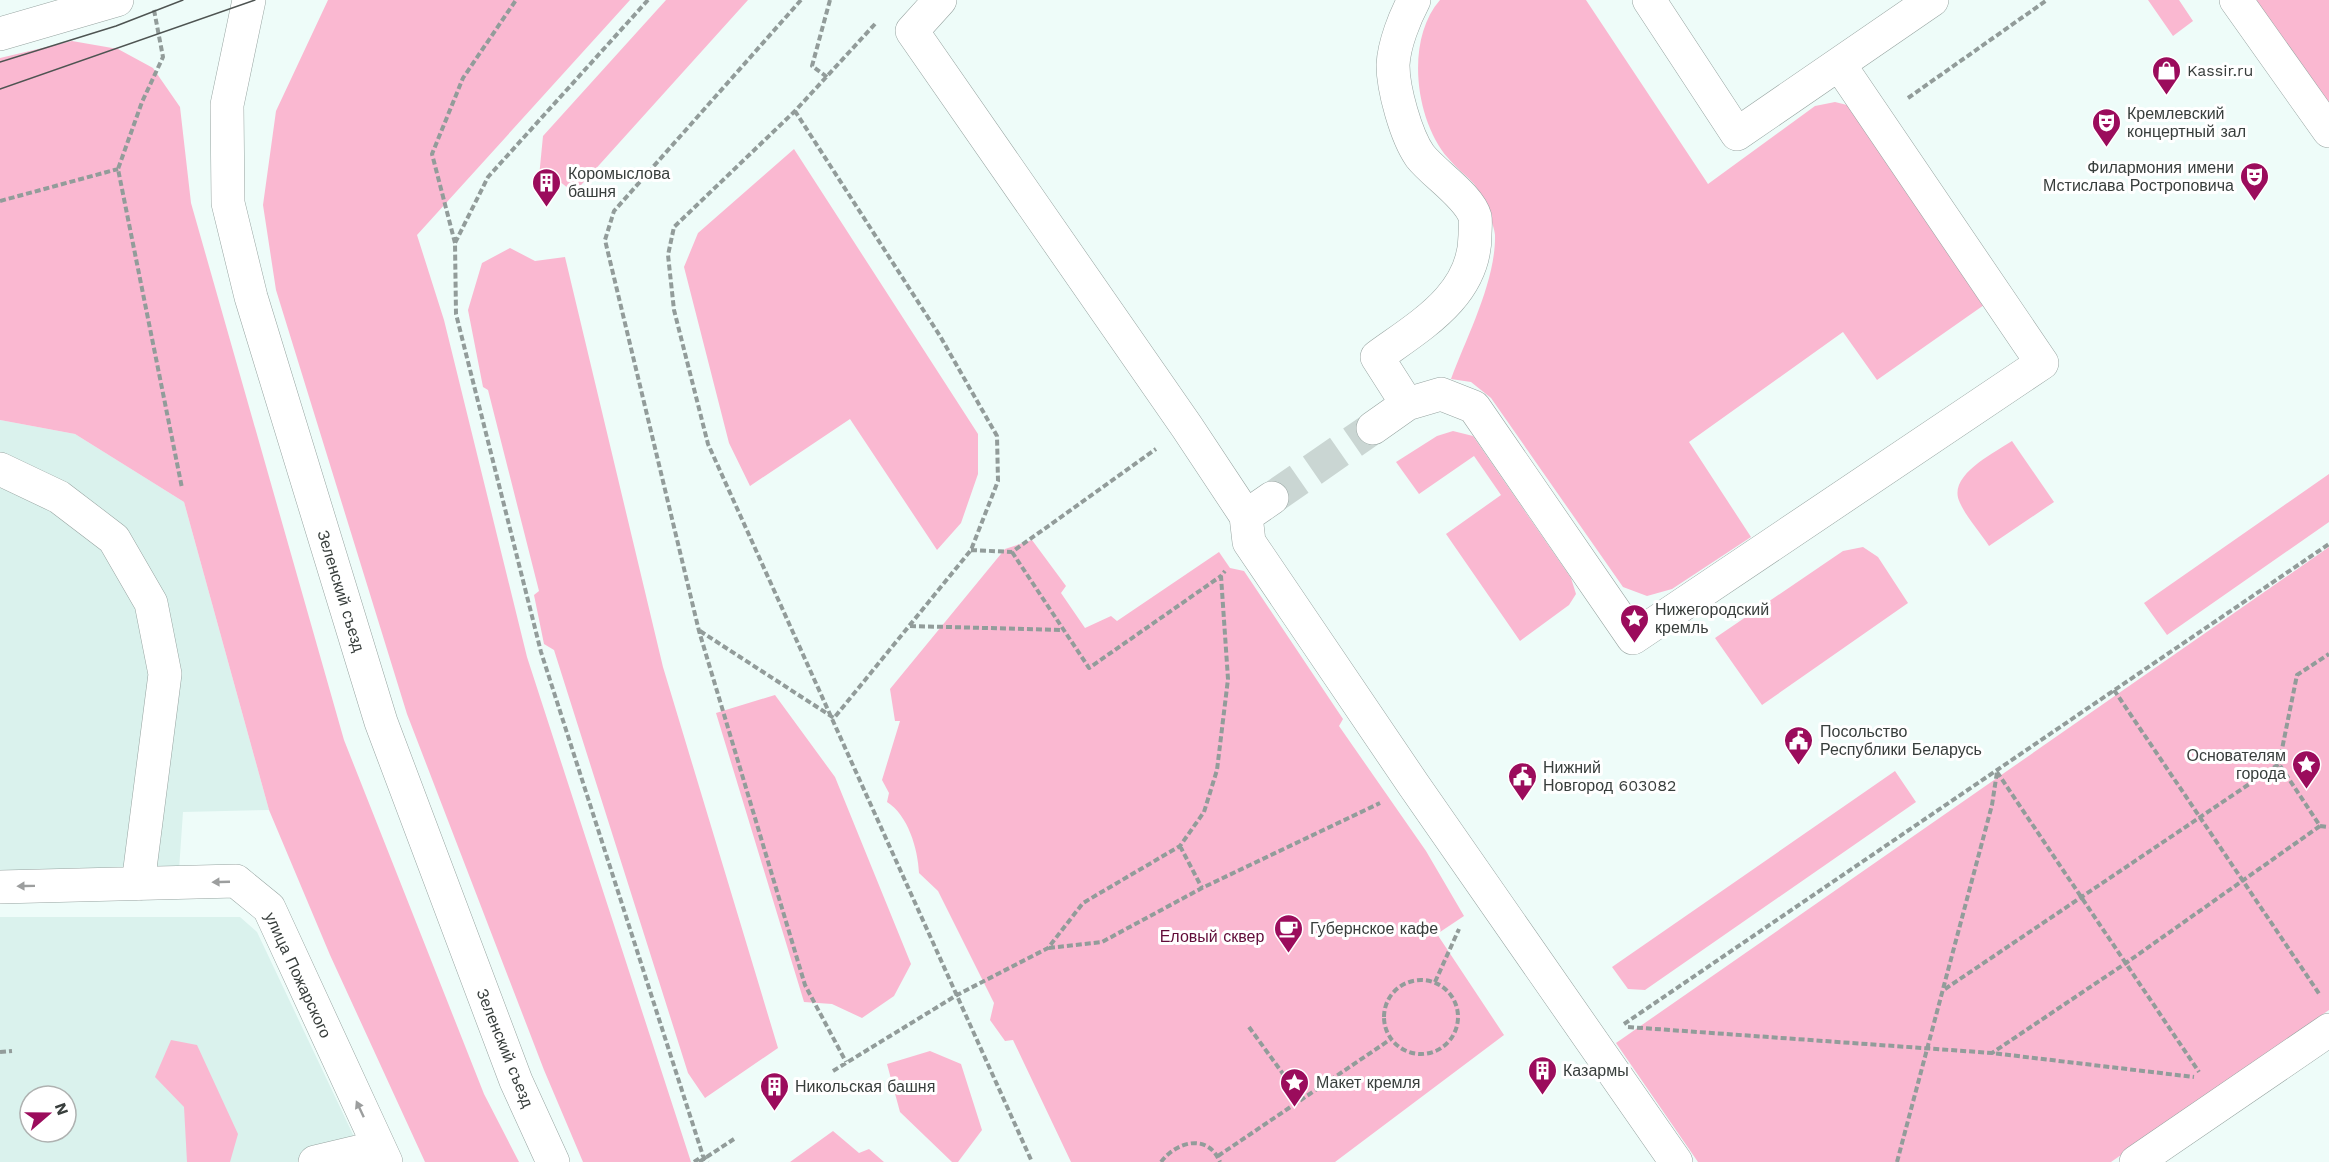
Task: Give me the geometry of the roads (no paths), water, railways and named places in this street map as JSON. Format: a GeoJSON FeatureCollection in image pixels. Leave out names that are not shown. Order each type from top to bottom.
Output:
{"type":"FeatureCollection","features":[{"type":"Feature","properties":{"kind":"main road"},"geometry":{"type":"LineString","coordinates":[[0,34],[117,0]]}},
{"type":"Feature","properties":{"kind":"main road","name":"Зеленский съезд"},"geometry":{"type":"LineString","coordinates":[[249,0],[227,116],[228,203],[251,297],[381,722],[516,1081],[553,1162]]}},
{"type":"Feature","properties":{"kind":"main road"},"geometry":{"type":"LineString","coordinates":[[940,0],[912,31],[1187,427],[1256,519],[1413,784],[1676,1162]]}},
{"type":"Feature","properties":{"kind":"main road"},"geometry":{"type":"LineString","coordinates":[[1407,404],[1377,357],[1440,311],[1467,276],[1475,250],[1475,216],[1464,199],[1437,176],[1419,154],[1401,111],[1394,64],[1407,13],[1414,0]]}},
{"type":"Feature","properties":{"kind":"main road"},"geometry":{"type":"LineString","coordinates":[[1649,0],[1737,134],[1932,0]]}},
{"type":"Feature","properties":{"kind":"main road"},"geometry":{"type":"LineString","coordinates":[[2236,0],[2329,131]]}},
{"type":"Feature","properties":{"kind":"main road"},"geometry":{"type":"LineString","coordinates":[[1373,428],[1407,404],[1441,394],[1474,407],[1633,638],[2042,363],[1839,64]]}},
{"type":"Feature","properties":{"kind":"main road"},"geometry":{"type":"LineString","coordinates":[[0,469],[59,497],[114,538],[152,603],[165,674],[138,884]]}},
{"type":"Feature","properties":{"kind":"main road","name":"улица Пожарского"},"geometry":{"type":"LineString","coordinates":[[0,887],[236,881],[269,908],[382,1155]]}},
{"type":"Feature","properties":{"kind":"main road"},"geometry":{"type":"LineString","coordinates":[[2136,1162],[2329,1030]]}},
{"type":"Feature","properties":{"kind":"main road"},"geometry":{"type":"LineString","coordinates":[[315,1162],[382,1155]]}},
{"type":"Feature","properties":{"kind":"tunnel"},"geometry":{"type":"LineString","coordinates":[[1272,498],[1373,428]]}},
{"type":"Feature","properties":{"kind":"tram line"},"geometry":{"type":"LineString","coordinates":[[0,62],[116,26],[183,0]]}},
{"type":"Feature","properties":{"kind":"tram line"},"geometry":{"type":"LineString","coordinates":[[0,89],[255,0]]}},
{"type":"Feature","properties":{"kind":"place","name":"Kassir.ru"},"geometry":{"type":"Point","coordinates":[2166,96]}},
{"type":"Feature","properties":{"kind":"place","name":"Кремлевский концертный зал"},"geometry":{"type":"Point","coordinates":[2106,148]}},
{"type":"Feature","properties":{"kind":"place","name":"Филармония имени Мстислава Ростроповича"},"geometry":{"type":"Point","coordinates":[2255,202]}},
{"type":"Feature","properties":{"kind":"place","name":"Коромыслова башня"},"geometry":{"type":"Point","coordinates":[547,208]}},
{"type":"Feature","properties":{"kind":"place","name":"Нижегородский кремль"},"geometry":{"type":"Point","coordinates":[1634,644]}},
{"type":"Feature","properties":{"kind":"place","name":"Посольство Республики Беларусь"},"geometry":{"type":"Point","coordinates":[1799,766]}},
{"type":"Feature","properties":{"kind":"place","name":"Основателям города"},"geometry":{"type":"Point","coordinates":[2307,790]}},
{"type":"Feature","properties":{"kind":"place","name":"Нижний Новгород 603082"},"geometry":{"type":"Point","coordinates":[1522,802]}},
{"type":"Feature","properties":{"kind":"place","name":"Губернское кафе"},"geometry":{"type":"Point","coordinates":[1289,954]}},
{"type":"Feature","properties":{"kind":"place","name":"Казармы"},"geometry":{"type":"Point","coordinates":[1542,1096]}},
{"type":"Feature","properties":{"kind":"place","name":"Макет кремля"},"geometry":{"type":"Point","coordinates":[1295,1108]}},
{"type":"Feature","properties":{"kind":"place","name":"Никольская башня"},"geometry":{"type":"Point","coordinates":[774,1112]}},
{"type":"Feature","properties":{"kind":"park label","name":"Еловый сквер"},"geometry":{"type":"Point","coordinates":[1212,936]}}]}
